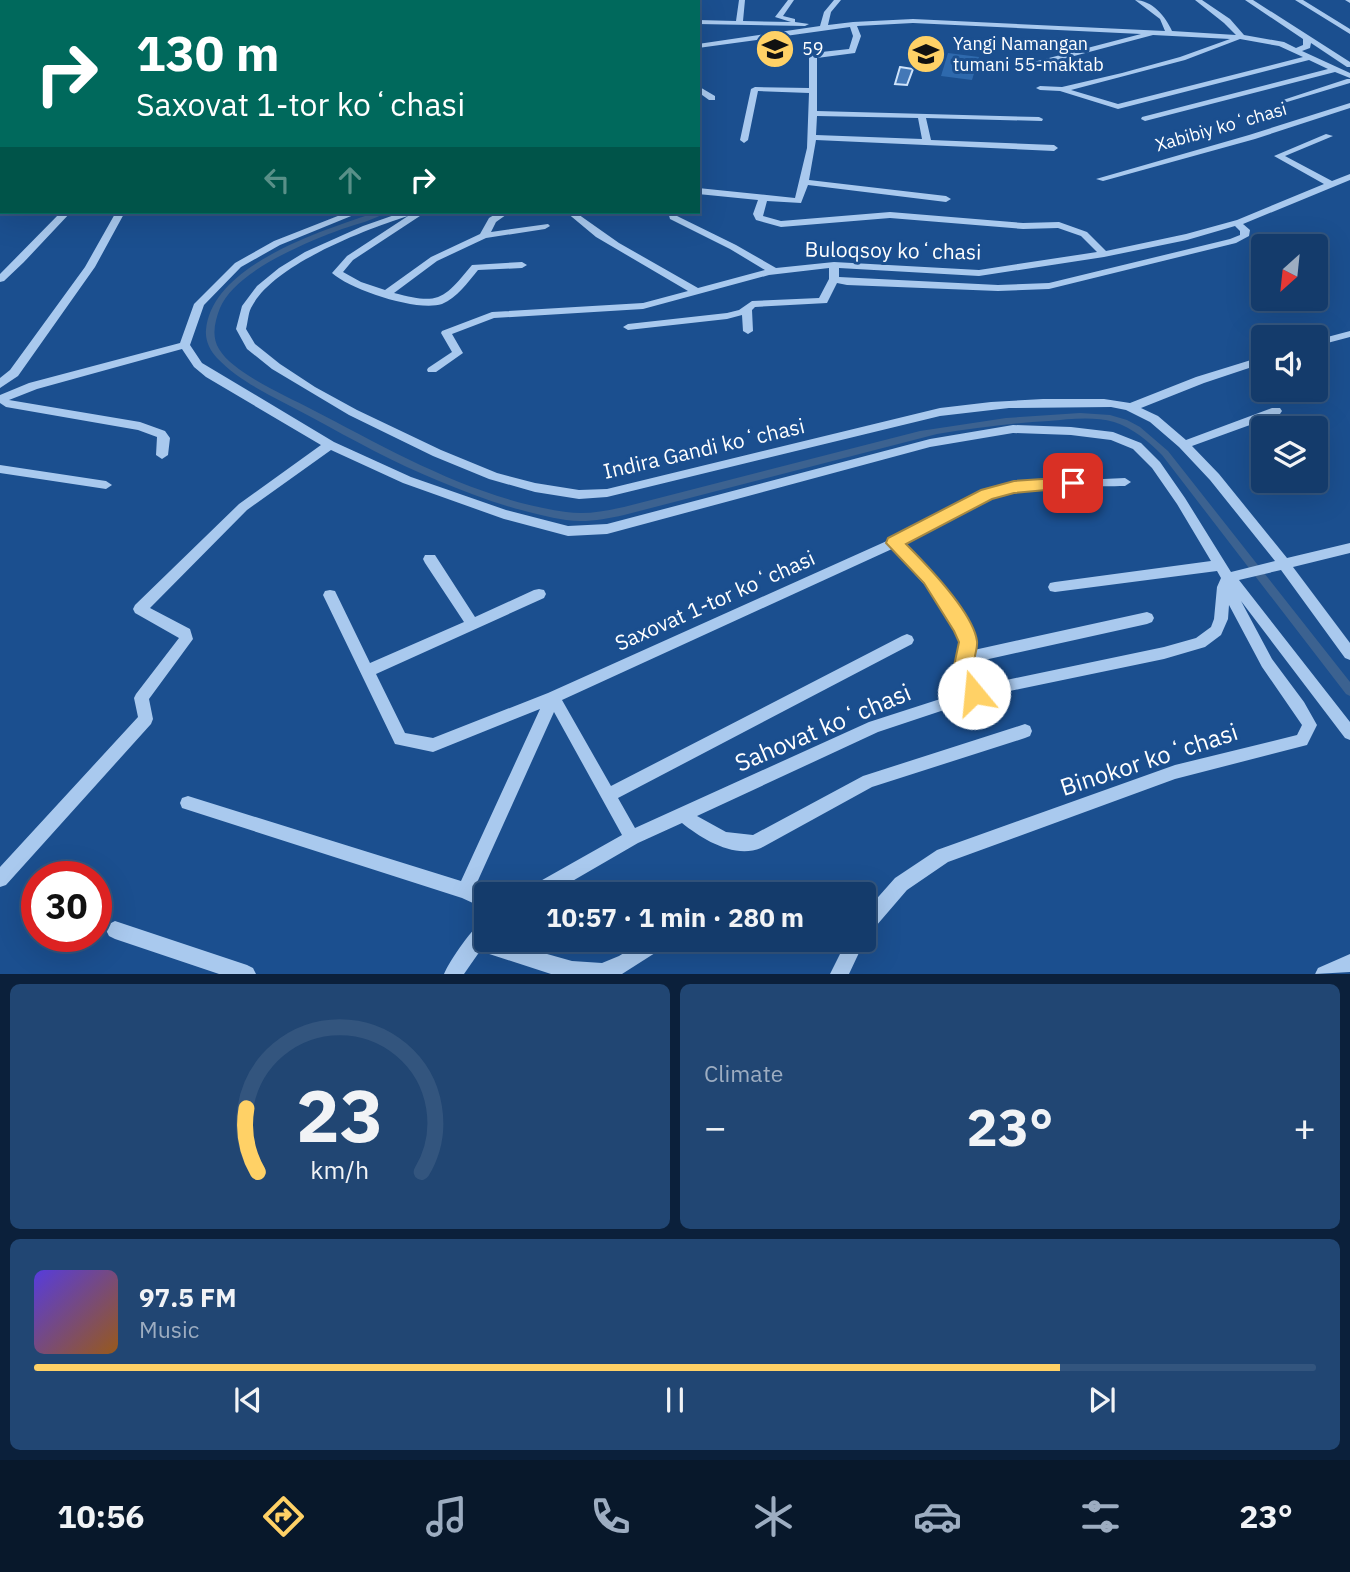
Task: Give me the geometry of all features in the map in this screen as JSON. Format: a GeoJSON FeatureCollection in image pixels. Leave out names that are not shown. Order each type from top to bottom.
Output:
{"type":"FeatureCollection","features":[{"type":"Feature","properties":{"kind":"street"},"geometry":{"type":"LineString","coordinates":[[739,23],[742,0]]}},
{"type":"Feature","properties":{"kind":"street"},"geometry":{"type":"LineString","coordinates":[[791,0],[779,17],[821,25]]}},
{"type":"Feature","properties":{"kind":"street"},"geometry":{"type":"LineString","coordinates":[[821,25],[827,12],[838,0]]}},
{"type":"Feature","properties":{"kind":"street"},"geometry":{"type":"LineString","coordinates":[[1138,0],[1163,18],[1169,32]]}},
{"type":"Feature","properties":{"kind":"street"},"geometry":{"type":"LineString","coordinates":[[1198,0],[1227,21],[1241,36]]}},
{"type":"Feature","properties":{"kind":"street"},"geometry":{"type":"LineString","coordinates":[[1248,0],[1350,65]]}},
{"type":"Feature","properties":{"kind":"street"},"geometry":{"type":"LineString","coordinates":[[1298,0],[1350,32]]}},
{"type":"Feature","properties":{"kind":"street"},"geometry":{"type":"LineString","coordinates":[[700,22],[821,25],[913,21],[1241,36],[1281,44],[1350,78]]}},
{"type":"Feature","properties":{"kind":"street"},"geometry":{"type":"LineString","coordinates":[[700,191],[798,201],[806,182],[814,137],[813,58],[815,55],[846,54],[852,51],[857,36],[853,24]]}},
{"type":"Feature","properties":{"kind":"street"},"geometry":{"type":"LineString","coordinates":[[700,46],[821,25]]}},
{"type":"Feature","properties":{"kind":"street"},"geometry":{"type":"LineString","coordinates":[[1029,66],[1154,32]]}},
{"type":"Feature","properties":{"kind":"street"},"geometry":{"type":"LineString","coordinates":[[1061,89],[1157,65],[1241,36]]}},
{"type":"Feature","properties":{"kind":"street"},"geometry":{"type":"LineString","coordinates":[[1297,51],[1309,44],[1307,38]]}},
{"type":"Feature","properties":{"kind":"street"},"geometry":{"type":"LineString","coordinates":[[1040,88],[1061,89],[1118,107],[1312,57]]}},
{"type":"Feature","properties":{"kind":"street"},"geometry":{"type":"LineString","coordinates":[[1146,119],[1336,69]]}},
{"type":"Feature","properties":{"kind":"street"},"geometry":{"type":"LineString","coordinates":[[1287,100],[1350,78]]}},
{"type":"Feature","properties":{"kind":"street"},"geometry":{"type":"LineString","coordinates":[[744,140],[755,89],[814,91]]}},
{"type":"Feature","properties":{"kind":"street"},"geometry":{"type":"LineString","coordinates":[[700,90],[712,99]]}},
{"type":"Feature","properties":{"kind":"street","name":"Xabibiy koʻchasi"},"geometry":{"type":"LineString","coordinates":[[1101,179],[1252,137],[1350,105]]}},
{"type":"Feature","properties":{"kind":"street"},"geometry":{"type":"LineString","coordinates":[[813,113],[1039,119]]}},
{"type":"Feature","properties":{"kind":"street"},"geometry":{"type":"LineString","coordinates":[[922,117],[927,143]]}},
{"type":"Feature","properties":{"kind":"street"},"geometry":{"type":"LineString","coordinates":[[1329,136],[1278,156],[1329,184]]}},
{"type":"Feature","properties":{"kind":"street"},"geometry":{"type":"LineString","coordinates":[[814,137],[1054,148]]}},
{"type":"Feature","properties":{"kind":"street","name":"Buloqsoy koʻchasi"},"geometry":{"type":"LineString","coordinates":[[432,370],[458,353],[446,333],[492,314],[643,306],[773,271],[834,265],[979,273],[1104,254],[1187,237],[1236,223],[1350,177]]}},
{"type":"Feature","properties":{"kind":"street"},"geometry":{"type":"LineString","coordinates":[[806,182],[946,199]]}},
{"type":"Feature","properties":{"kind":"street"},"geometry":{"type":"LineString","coordinates":[[763,199],[759,218],[771,223],[791,224],[890,215],[1023,226],[1059,225],[1084,234],[1104,254]]}},
{"type":"Feature","properties":{"kind":"street"},"geometry":{"type":"LineString","coordinates":[[0,279],[22,260],[64,214]]}},
{"type":"Feature","properties":{"kind":"street"},"geometry":{"type":"LineString","coordinates":[[4,394],[14,373],[90,267],[119,214]]}},
{"type":"Feature","properties":{"kind":"street"},"geometry":{"type":"LineString","coordinates":[[351,214],[277,243],[238,265],[199,304],[185,345],[193,359],[210,374],[330,445],[407,480],[504,514],[568,531],[587,532],[661,516],[930,443],[1013,429],[1113,436],[1138,446],[1156,465],[1228,576],[1350,733]]}},
{"type":"Feature","properties":{"kind":"street","name":"Indira Gandi koʻchasi"},"geometry":{"type":"LineString","coordinates":[[407,214],[319,250],[278,272],[258,290],[245,309],[241,331],[255,353],[271,366],[391,432],[472,469],[520,483],[572,493],[598,494],[940,412],[977,406],[1030,402],[1132,407],[1159,422],[1184,445],[1226,492],[1276,565],[1349,651]]}},
{"type":"Feature","properties":{"kind":"street"},"geometry":{"type":"LineString","coordinates":[[418,214],[349,258],[337,272],[356,284],[386,295],[433,304],[453,295],[475,267],[522,265]]}},
{"type":"Feature","properties":{"kind":"street"},"geometry":{"type":"LineString","coordinates":[[484,236],[492,220],[502,214]]}},
{"type":"Feature","properties":{"kind":"street"},"geometry":{"type":"LineString","coordinates":[[573,214],[613,246],[665,271],[697,292]]}},
{"type":"Feature","properties":{"kind":"street"},"geometry":{"type":"LineString","coordinates":[[672,214],[673,217],[733,247],[773,271]]}},
{"type":"Feature","properties":{"kind":"street"},"geometry":{"type":"LineString","coordinates":[[834,279],[847,282],[923,285],[1049,286],[1233,241],[1244,236],[1245,230],[1236,223]]}},
{"type":"Feature","properties":{"kind":"street"},"geometry":{"type":"LineString","coordinates":[[386,295],[434,259],[484,236],[545,226]]}},
{"type":"Feature","properties":{"kind":"street"},"geometry":{"type":"LineString","coordinates":[[628,327],[727,316],[747,310],[752,304],[823,301],[834,279],[834,265]]}},
{"type":"Feature","properties":{"kind":"street"},"geometry":{"type":"LineString","coordinates":[[747,310],[748,331]]}},
{"type":"Feature","properties":{"kind":"street"},"geometry":{"type":"LineString","coordinates":[[1328,340],[1350,334]]}},
{"type":"Feature","properties":{"kind":"street"},"geometry":{"type":"LineString","coordinates":[[4,394],[185,345]]}},
{"type":"Feature","properties":{"kind":"street"},"geometry":{"type":"LineString","coordinates":[[1132,407],[1251,363]]}},
{"type":"Feature","properties":{"kind":"street"},"geometry":{"type":"LineString","coordinates":[[4,394],[140,426],[164,438],[162,455]]}},
{"type":"Feature","properties":{"kind":"street"},"geometry":{"type":"LineString","coordinates":[[1184,445],[1276,411]]}},
{"type":"Feature","properties":{"kind":"street"},"geometry":{"type":"LineString","coordinates":[[0,879],[146,719],[141,698],[186,639],[184,633],[168,622],[140,608],[243,507],[330,445]]}},
{"type":"Feature","properties":{"kind":"street"},"geometry":{"type":"LineString","coordinates":[[0,469],[106,485]]}},
{"type":"Feature","properties":{"kind":"street","name":"Saxovat 1-tor koʻchasi"},"geometry":{"type":"LineString","coordinates":[[330,596],[400,739],[421,745],[433,745],[553,697],[894,543],[998,491],[1047,484],[1125,482]]}},
{"type":"Feature","properties":{"kind":"street"},"geometry":{"type":"LineString","coordinates":[[894,543],[930,579],[962,628],[968,642],[965,658],[966,678],[974,693]]}},
{"type":"Feature","properties":{"kind":"street"},"geometry":{"type":"LineString","coordinates":[[1055,587],[1228,576],[1304,561],[1350,548]]}},
{"type":"Feature","properties":{"kind":"street"},"geometry":{"type":"LineString","coordinates":[[430,559],[473,625]]}},
{"type":"Feature","properties":{"kind":"street","name":"Sahovat koʻchasi"},"geometry":{"type":"LineString","coordinates":[[555,882],[632,838],[874,727],[974,693],[1200,643],[1216,631],[1221,619],[1228,576]]}},
{"type":"Feature","properties":{"kind":"street","name":"Binokor koʻchasi"},"geometry":{"type":"LineString","coordinates":[[876,914],[901,884],[943,856],[1175,772],[1303,740],[1310,725],[1304,712],[1260,653],[1228,576]]}},
{"type":"Feature","properties":{"kind":"street"},"geometry":{"type":"LineString","coordinates":[[368,671],[539,594]]}},
{"type":"Feature","properties":{"kind":"street"},"geometry":{"type":"LineString","coordinates":[[965,658],[1147,618]]}},
{"type":"Feature","properties":{"kind":"street"},"geometry":{"type":"LineString","coordinates":[[609,795],[907,640]]}},
{"type":"Feature","properties":{"kind":"street"},"geometry":{"type":"LineString","coordinates":[[553,697],[632,838]]}},
{"type":"Feature","properties":{"kind":"street"},"geometry":{"type":"LineString","coordinates":[[465,891],[553,697]]}},
{"type":"Feature","properties":{"kind":"street"},"geometry":{"type":"LineString","coordinates":[[685,816],[721,840],[755,844],[868,781],[1026,731]]}},
{"type":"Feature","properties":{"kind":"street"},"geometry":{"type":"LineString","coordinates":[[188,803],[474,895]]}},
{"type":"Feature","properties":{"kind":"street"},"geometry":{"type":"LineString","coordinates":[[115,930],[247,974]]}},
{"type":"Feature","properties":{"kind":"street"},"geometry":{"type":"LineString","coordinates":[[453,974],[474,945]]}},
{"type":"Feature","properties":{"kind":"street"},"geometry":{"type":"LineString","coordinates":[[526,952],[581,973],[601,972],[620,966],[642,952]]}},
{"type":"Feature","properties":{"kind":"street"},"geometry":{"type":"LineString","coordinates":[[839,974],[850,952]]}},
{"type":"Feature","properties":{"kind":"street"},"geometry":{"type":"LineString","coordinates":[[1324,974],[1350,963]]}},
{"type":"Feature","properties":{"kind":"shaded area"},"geometry":{"type":"Polygon","coordinates":[[[948,53],[979,57],[972,80],[941,76],[948,53]]]}},
{"type":"Feature","properties":{"kind":"building"},"geometry":{"type":"Polygon","coordinates":[[[900,67],[913,69],[907,85],[895,84],[900,67]]]}},
{"type":"Feature","properties":{"kind":"waterway"},"geometry":{"type":"LineString","coordinates":[[377,214],[280,253],[254,268],[232,286],[217,306],[210,328],[212,344],[218,354],[241,374],[264,388],[424,471],[514,503],[573,517],[624,511],[920,434],[989,423],[1058,417],[1095,416],[1117,420],[1143,433],[1165,453],[1350,691]]}},
{"type":"Feature","properties":{"kind":"place","name":"59"},"geometry":{"type":"Point","coordinates":[775,49]}},
{"type":"Feature","properties":{"kind":"place","name":"Yangi Namangan tumani 55-maktab"},"geometry":{"type":"Point","coordinates":[926,54]}},
{"type":"Feature","properties":{"kind":"route"},"geometry":{"type":"LineString","coordinates":[[974,693],[966,678],[964,666],[968,642],[962,628],[930,579],[894,543],[987,494],[1014,487],[1073,483]]}}]}
